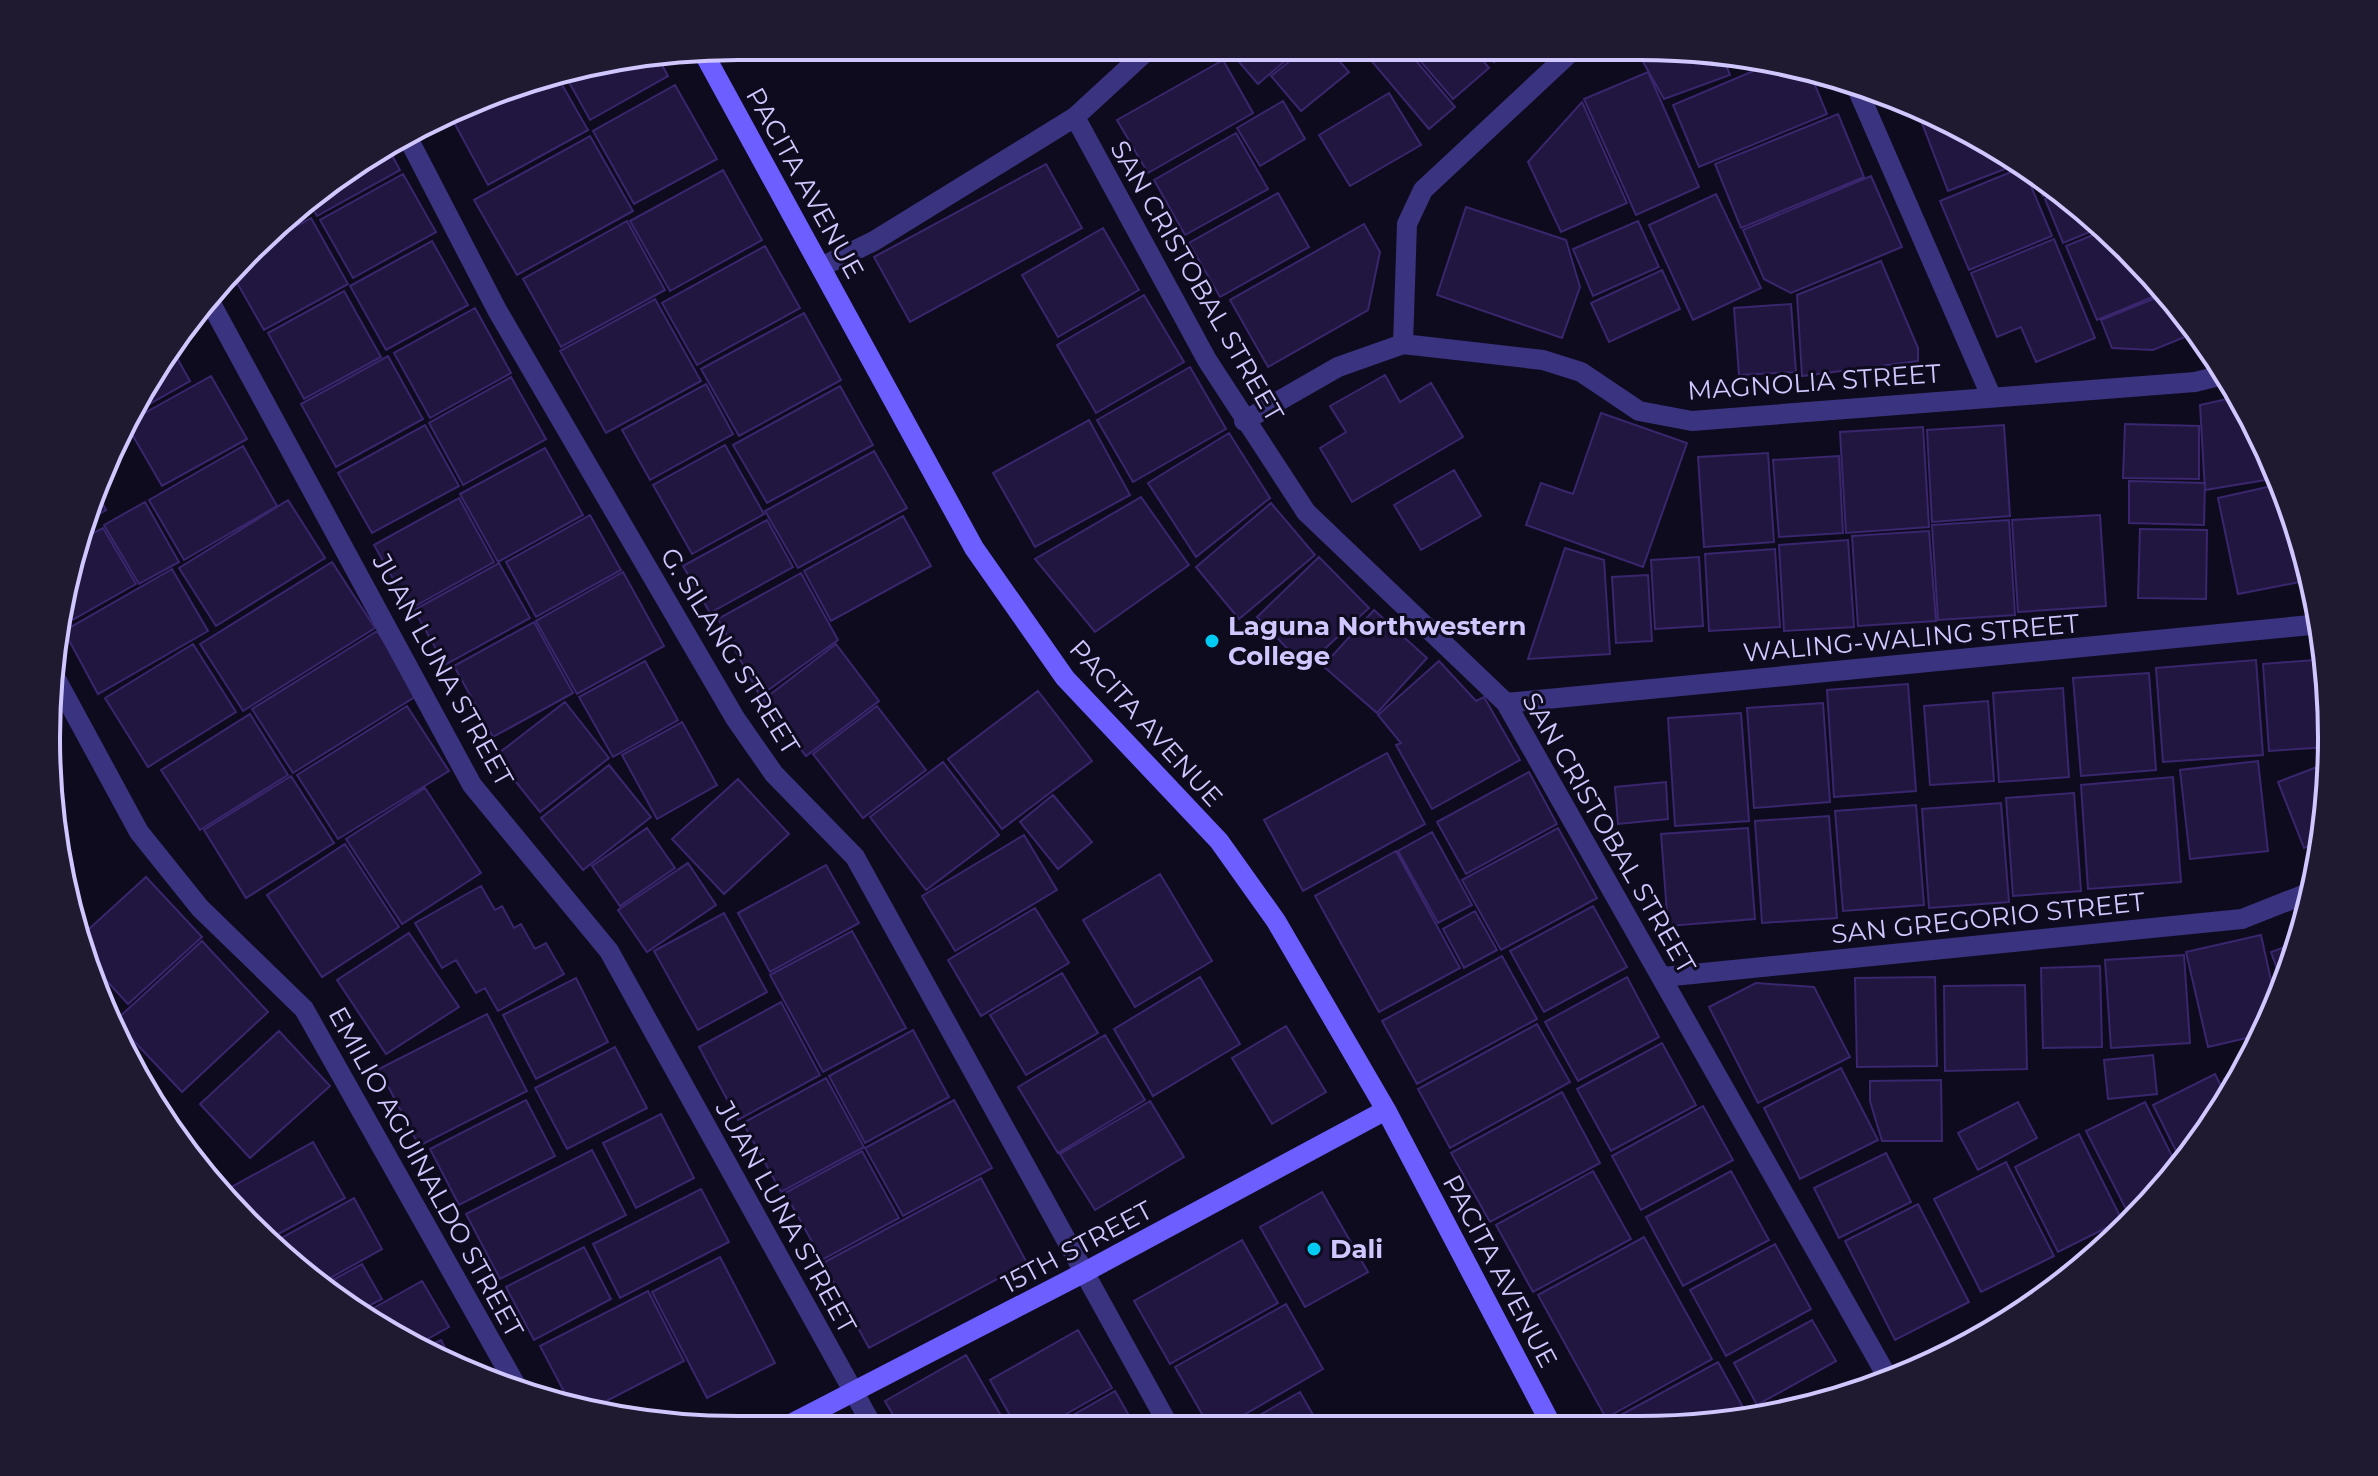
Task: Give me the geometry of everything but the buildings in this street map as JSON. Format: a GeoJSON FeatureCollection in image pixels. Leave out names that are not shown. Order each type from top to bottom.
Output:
{"type":"FeatureCollection","features":[{"type":"Feature","properties":{"kind":"main road","name":"PACITA AVENUE"},"geometry":{"type":"LineString","coordinates":[[708,61],[974,548],[1065,678],[1219,841],[1276,921],[1386,1110],[1547,1416]]}},
{"type":"Feature","properties":{"kind":"main road","name":"15TH STREET"},"geometry":{"type":"LineString","coordinates":[[808,1416],[1085,1272],[1386,1110]]}},
{"type":"Feature","properties":{"kind":"street"},"geometry":{"type":"LineString","coordinates":[[821,267],[874,241],[1075,117],[1137,60]]}},
{"type":"Feature","properties":{"kind":"street"},"geometry":{"type":"LineString","coordinates":[[1403,344],[1407,224],[1423,190],[1562,60]]}},
{"type":"Feature","properties":{"kind":"street"},"geometry":{"type":"LineString","coordinates":[[1861,97],[1991,396]]}},
{"type":"Feature","properties":{"kind":"street","name":"SAN CRISTOBAL STREET"},"geometry":{"type":"LineString","coordinates":[[1075,117],[1207,360],[1306,512],[1506,703],[1884,1370]]}},
{"type":"Feature","properties":{"kind":"street","name":"G. SILANG STREET"},"geometry":{"type":"LineString","coordinates":[[411,144],[497,310],[735,718],[774,774],[855,857],[1164,1416]]}},
{"type":"Feature","properties":{"kind":"street","name":"JUAN LUNA STREET"},"geometry":{"type":"LineString","coordinates":[[214,308],[472,785],[609,951],[867,1416]]}},
{"type":"Feature","properties":{"kind":"street","name":"MAGNOLIA STREET"},"geometry":{"type":"LineString","coordinates":[[1244,421],[1338,367],[1403,344],[1543,360],[1581,372],[1639,411],[1692,421],[2195,382],[2214,377]]}},
{"type":"Feature","properties":{"kind":"street","name":"WALING-WALING STREET"},"geometry":{"type":"LineString","coordinates":[[1506,703],[2308,625]]}},
{"type":"Feature","properties":{"kind":"street","name":"EMILIO AGUINALDO STREET"},"geometry":{"type":"LineString","coordinates":[[62,689],[139,832],[200,908],[304,1009],[511,1376]]}},
{"type":"Feature","properties":{"kind":"street","name":"SAN GREGORIO STREET"},"geometry":{"type":"LineString","coordinates":[[1663,977],[2242,919],[2299,897]]}},
{"type":"Feature","properties":{"kind":"place","name":"Laguna Northwestern College"},"geometry":{"type":"Point","coordinates":[1212,641]}},
{"type":"Feature","properties":{"kind":"place","name":"Dali"},"geometry":{"type":"Point","coordinates":[1314,1249]}}]}
